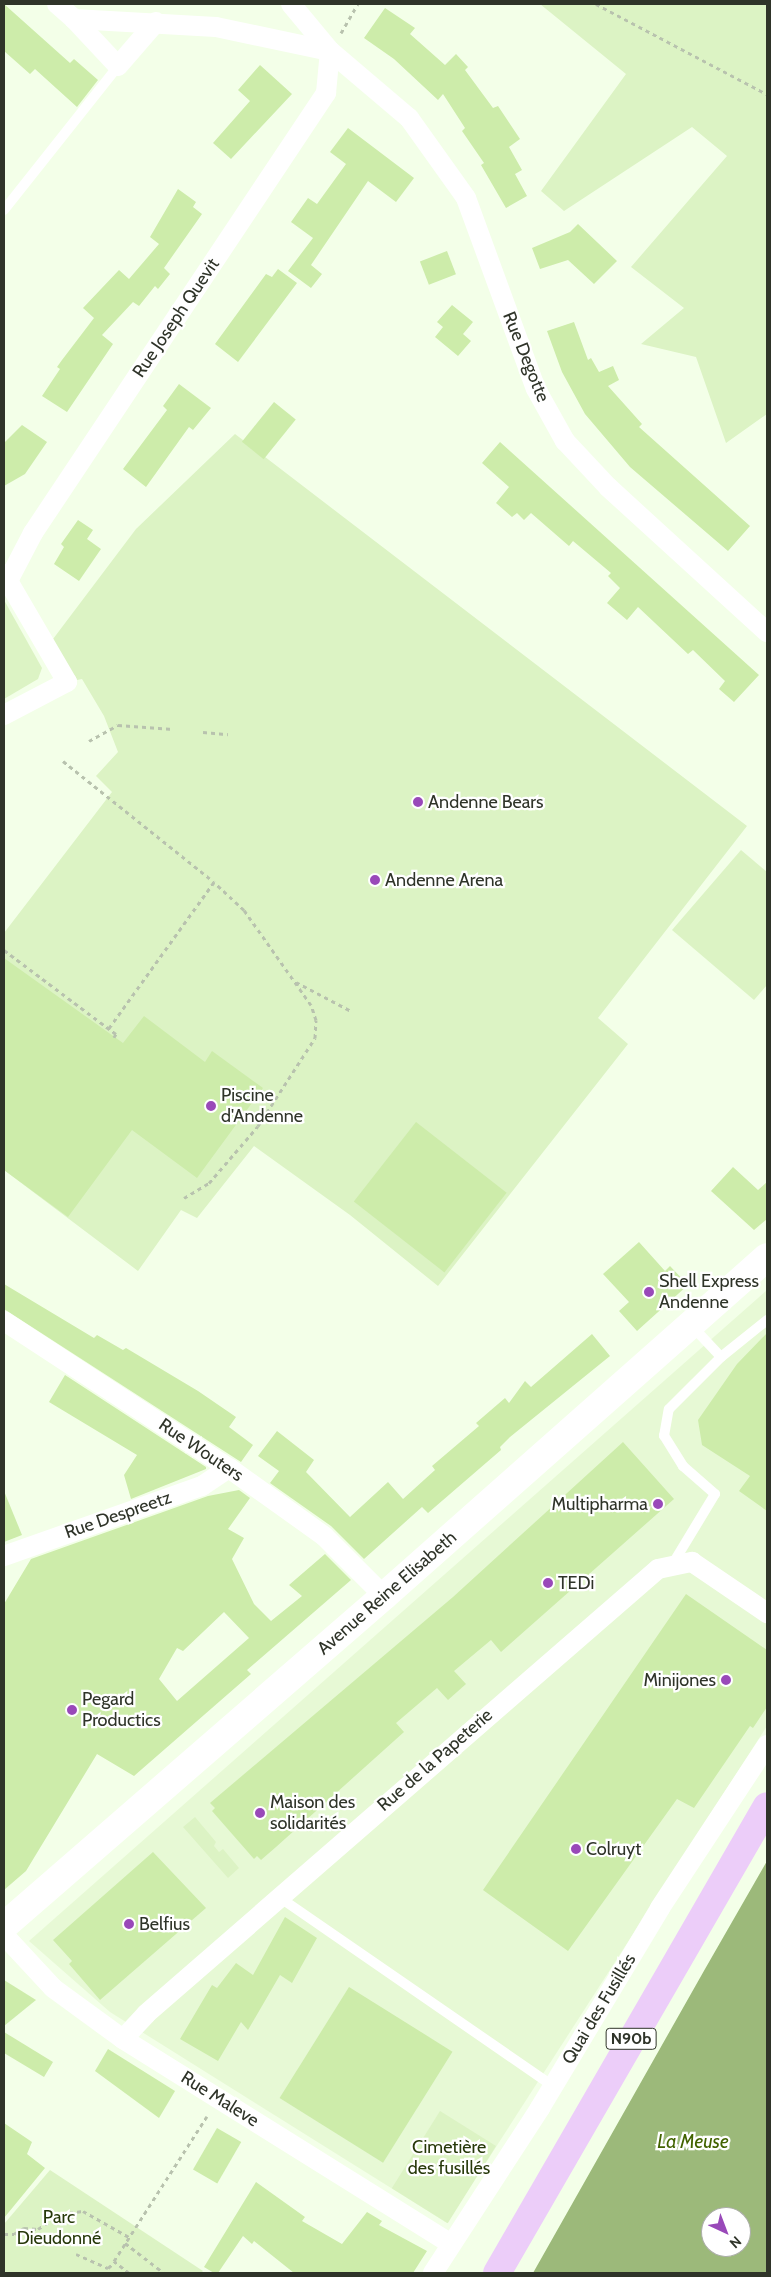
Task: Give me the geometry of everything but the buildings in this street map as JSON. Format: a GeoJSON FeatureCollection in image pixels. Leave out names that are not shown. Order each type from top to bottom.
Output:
{"type":"FeatureCollection","features":[{"type":"Feature","properties":{"kind":"main road","name":"Avenue Reine Elisabeth"},"geometry":{"type":"LineString","coordinates":[[4,1926],[384,1596],[767,1257]]}},
{"type":"Feature","properties":{"kind":"main road","name":"N90b"},"geometry":{"type":"LineString","coordinates":[[497,2273],[767,1806]]}},
{"type":"Feature","properties":{"kind":"street"},"geometry":{"type":"LineString","coordinates":[[57,4],[74,19],[118,66],[156,22]]}},
{"type":"Feature","properties":{"kind":"street","name":"Rue Degotte"},"geometry":{"type":"LineString","coordinates":[[291,4],[330,51],[409,118],[466,198],[536,390],[564,442],[608,487],[767,632]]}},
{"type":"Feature","properties":{"kind":"street"},"geometry":{"type":"LineString","coordinates":[[74,19],[156,22],[216,27],[330,51]]}},
{"type":"Feature","properties":{"kind":"street","name":"Rue Joseph Quevit"},"geometry":{"type":"LineString","coordinates":[[5,579],[33,533],[326,93],[330,51]]}},
{"type":"Feature","properties":{"kind":"street"},"geometry":{"type":"LineString","coordinates":[[4,715],[67,682],[5,579]]}},
{"type":"Feature","properties":{"kind":"street","name":"Rue Wouters"},"geometry":{"type":"LineString","coordinates":[[4,1320],[229,1468],[324,1536],[384,1596]]}},
{"type":"Feature","properties":{"kind":"street","name":"Rue Despreetz"},"geometry":{"type":"LineString","coordinates":[[4,1556],[202,1486],[229,1468]]}},
{"type":"Feature","properties":{"kind":"street","name":"Rue de la Papeterie"},"geometry":{"type":"LineString","coordinates":[[123,2039],[146,2014],[658,1568],[692,1562],[767,1613]]}},
{"type":"Feature","properties":{"kind":"street","name":"Quai des Fusillés"},"geometry":{"type":"LineString","coordinates":[[433,2273],[553,2086],[660,1908],[767,1746]]}},
{"type":"Feature","properties":{"kind":"street","name":"Rue Maleve"},"geometry":{"type":"LineString","coordinates":[[4,1935],[53,1988],[123,2039],[451,2244]]}},
{"type":"Feature","properties":{"kind":"lane"},"geometry":{"type":"LineString","coordinates":[[4,210],[118,66]]}},
{"type":"Feature","properties":{"kind":"lane"},"geometry":{"type":"LineString","coordinates":[[672,1566],[715,1494],[682,1466],[664,1436],[669,1409],[721,1357],[767,1320]]}},
{"type":"Feature","properties":{"kind":"lane"},"geometry":{"type":"LineString","coordinates":[[691,1325],[721,1357]]}},
{"type":"Feature","properties":{"kind":"lane"},"geometry":{"type":"LineString","coordinates":[[279,1897],[553,2086]]}},
{"type":"Feature","properties":{"kind":"path"},"geometry":{"type":"LineString","coordinates":[[330,51],[358,4]]}},
{"type":"Feature","properties":{"kind":"path"},"geometry":{"type":"LineString","coordinates":[[596,4],[767,94]]}},
{"type":"Feature","properties":{"kind":"path"},"geometry":{"type":"LineString","coordinates":[[89,741],[118,725],[173,729]]}},
{"type":"Feature","properties":{"kind":"path"},"geometry":{"type":"LineString","coordinates":[[203,732],[228,734]]}},
{"type":"Feature","properties":{"kind":"path"},"geometry":{"type":"LineString","coordinates":[[63,761],[214,882],[244,910],[311,1005],[316,1020],[315,1038],[258,1126],[209,1183],[184,1198]]}},
{"type":"Feature","properties":{"kind":"path"},"geometry":{"type":"LineString","coordinates":[[108,1028],[214,882]]}},
{"type":"Feature","properties":{"kind":"path"},"geometry":{"type":"LineString","coordinates":[[4,950],[116,1034],[114,1036]]}},
{"type":"Feature","properties":{"kind":"path"},"geometry":{"type":"LineString","coordinates":[[294,980],[350,1012]]}},
{"type":"Feature","properties":{"kind":"path"},"geometry":{"type":"LineString","coordinates":[[76,2254],[108,2268],[115,2262],[128,2237],[218,2098]]}},
{"type":"Feature","properties":{"kind":"path"},"geometry":{"type":"LineString","coordinates":[[4,2234],[14,2234],[24,2228],[38,2229],[61,2214],[83,2211],[128,2237]]}},
{"type":"Feature","properties":{"kind":"path"},"geometry":{"type":"LineString","coordinates":[[125,2242],[164,2273]]}},
{"type":"Feature","properties":{"kind":"path"},"geometry":{"type":"LineString","coordinates":[[115,2262],[129,2273]]}},
{"type":"Feature","properties":{"kind":"shaded area"},"geometry":{"type":"Polygon","coordinates":[[[767,1290],[767,1726],[447,2223],[110,2012],[29,1941],[767,1290]]]}},
{"type":"Feature","properties":{"kind":"green space"},"geometry":{"type":"Polygon","coordinates":[[[540,4],[767,4],[767,414],[726,443],[696,357],[641,344],[684,308],[631,267],[727,156],[692,127],[564,211],[541,191],[626,74],[540,4]]]}},
{"type":"Feature","properties":{"kind":"green space","name":"Andenne Arena"},"geometry":{"type":"Polygon","coordinates":[[[235,434],[747,826],[598,1018],[628,1044],[438,1286],[350,1215],[254,1146],[197,1218],[181,1210],[138,1271],[4,1170],[4,933],[112,792],[96,776],[118,752],[104,716],[82,679],[67,682],[47,647],[136,529],[235,434]]]}},
{"type":"Feature","properties":{"kind":"green space"},"geometry":{"type":"Polygon","coordinates":[[[4,600],[42,668],[38,679],[4,699],[4,600]]]}},
{"type":"Feature","properties":{"kind":"green space"},"geometry":{"type":"Polygon","coordinates":[[[741,850],[767,872],[767,985],[754,1000],[672,930],[741,850]]]}},
{"type":"Feature","properties":{"kind":"green space"},"geometry":{"type":"Polygon","coordinates":[[[195,1817],[216,1842],[214,1846],[219,1852],[223,1849],[239,1868],[228,1878],[183,1827],[195,1817]]]}},
{"type":"Feature","properties":{"kind":"green space","name":"Cimetière des fusillés"},"geometry":{"type":"Polygon","coordinates":[[[440,2111],[496,2146],[448,2223],[392,2188],[440,2111]]]}},
{"type":"Feature","properties":{"kind":"green space","name":"Parc Dieudonné"},"geometry":{"type":"Polygon","coordinates":[[[50,2170],[203,2271],[201,2273],[4,2273],[4,2224],[50,2170]]]}},
{"type":"Feature","properties":{"kind":"water","name":"La Meuse"},"geometry":{"type":"Polygon","coordinates":[[[767,1861],[767,2273],[533,2273],[705,1969],[767,1861]]]}},
{"type":"Feature","properties":{"kind":"place","name":"Andenne Bears"},"geometry":{"type":"Point","coordinates":[418,802]}},
{"type":"Feature","properties":{"kind":"place","name":"Andenne Arena"},"geometry":{"type":"Point","coordinates":[375,880]}},
{"type":"Feature","properties":{"kind":"place","name":"Piscine d'Andenne"},"geometry":{"type":"Point","coordinates":[211,1106]}},
{"type":"Feature","properties":{"kind":"place","name":"Shell Express Andenne"},"geometry":{"type":"Point","coordinates":[649,1292]}},
{"type":"Feature","properties":{"kind":"place","name":"Multipharma"},"geometry":{"type":"Point","coordinates":[658,1504]}},
{"type":"Feature","properties":{"kind":"place","name":"TEDi"},"geometry":{"type":"Point","coordinates":[548,1583]}},
{"type":"Feature","properties":{"kind":"place","name":"Minijones"},"geometry":{"type":"Point","coordinates":[726,1680]}},
{"type":"Feature","properties":{"kind":"place","name":"Pegard Productics"},"geometry":{"type":"Point","coordinates":[72,1710]}},
{"type":"Feature","properties":{"kind":"place","name":"Maison des solidarités"},"geometry":{"type":"Point","coordinates":[260,1813]}},
{"type":"Feature","properties":{"kind":"place","name":"Colruyt"},"geometry":{"type":"Point","coordinates":[576,1849]}},
{"type":"Feature","properties":{"kind":"place","name":"Belfius"},"geometry":{"type":"Point","coordinates":[129,1924]}}]}
